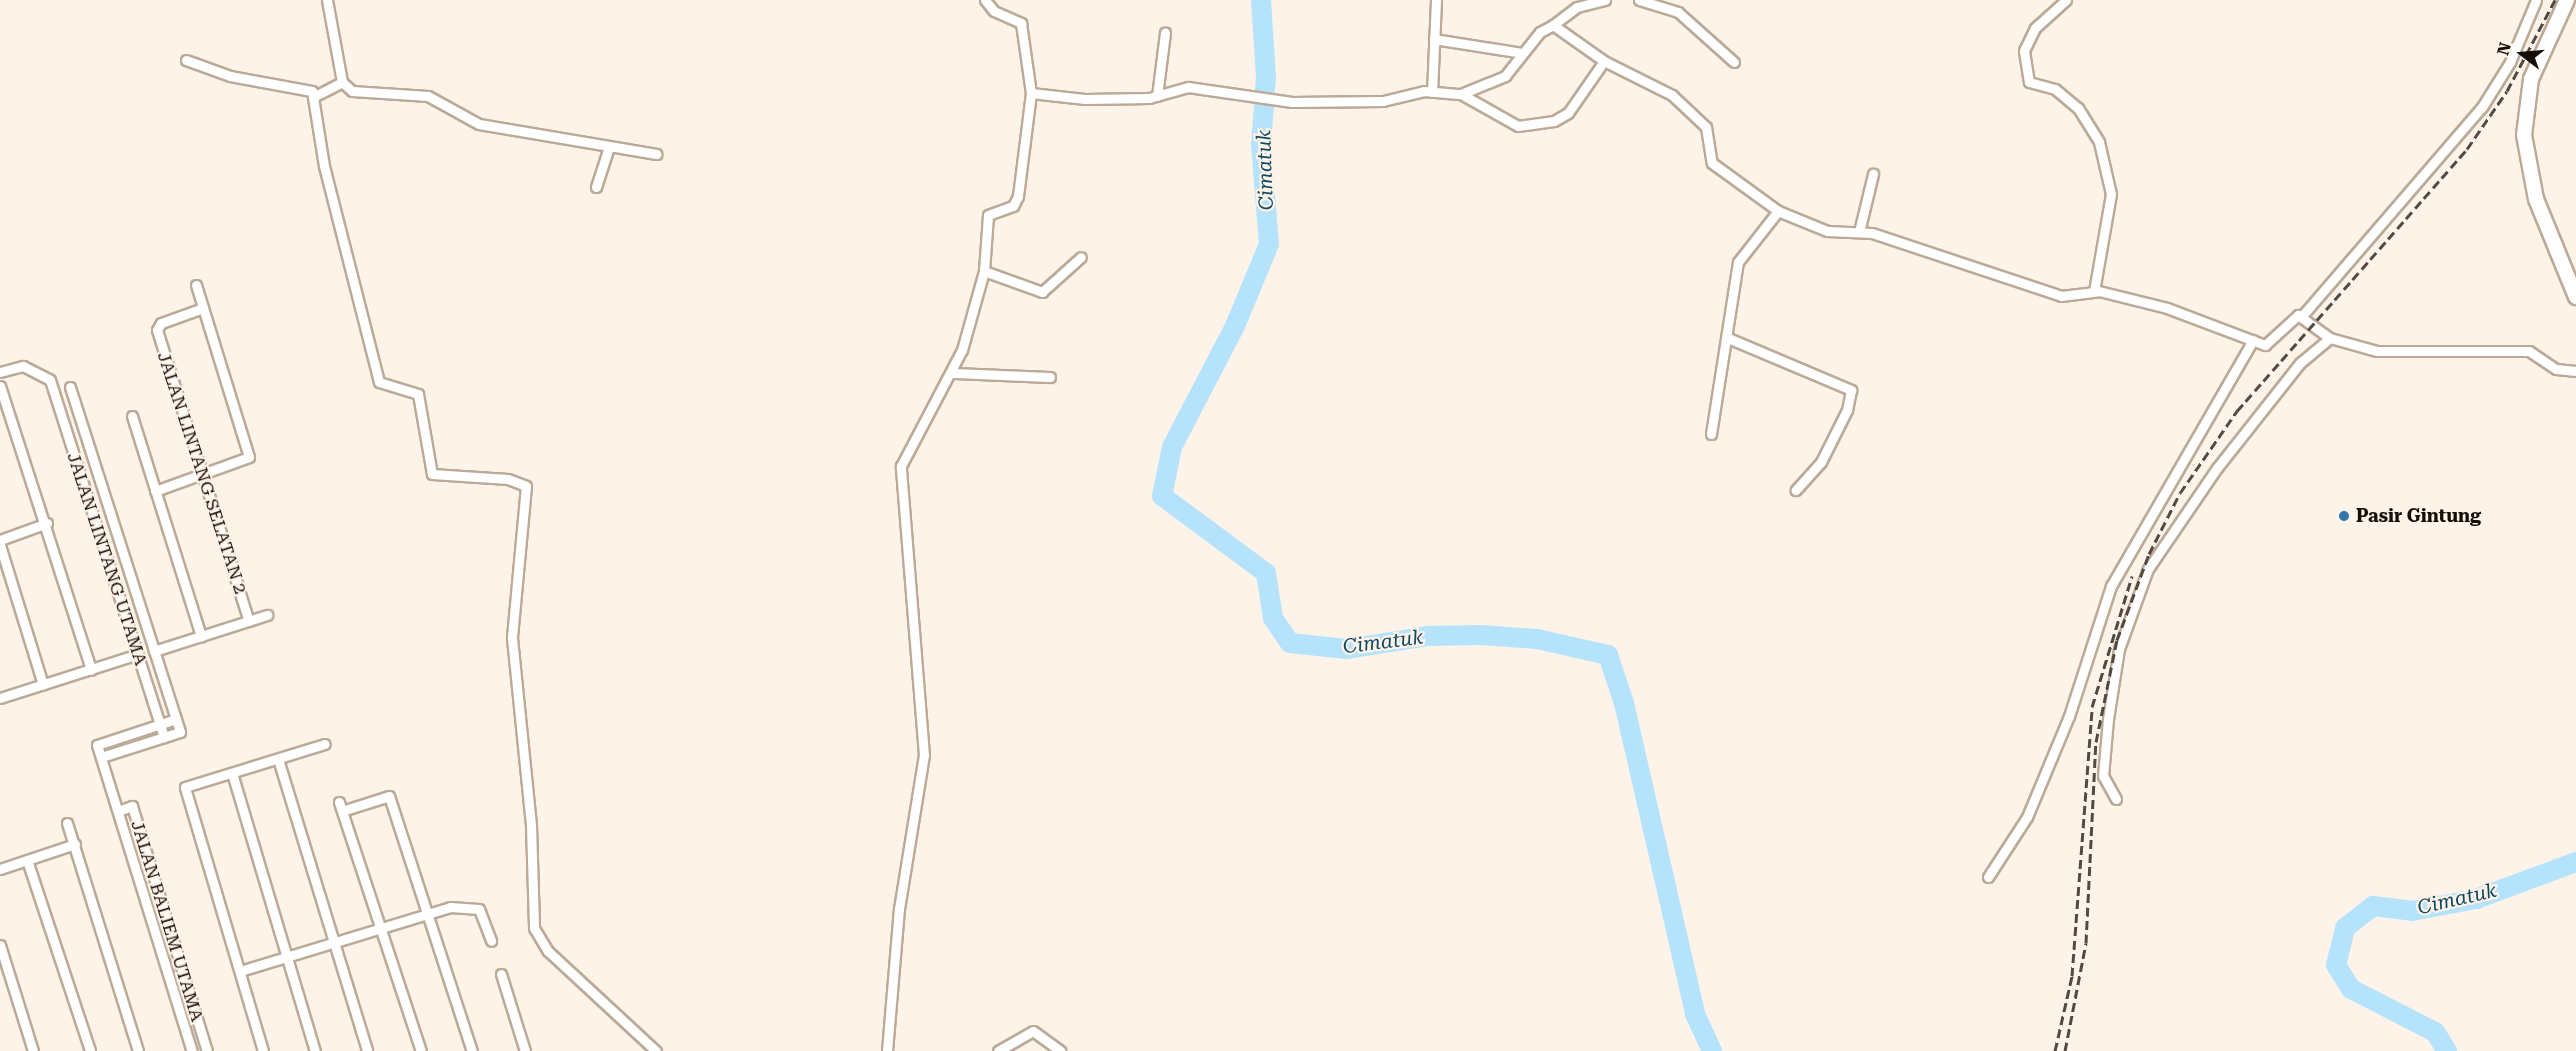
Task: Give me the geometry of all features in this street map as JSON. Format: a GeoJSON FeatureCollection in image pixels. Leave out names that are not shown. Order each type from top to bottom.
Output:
{"type":"FeatureCollection","features":[{"type":"Feature","properties":{"kind":"main road"},"geometry":{"type":"LineString","coordinates":[[2567,0],[2531,79],[2524,135],[2536,199],[2576,297]]}},
{"type":"Feature","properties":{"kind":"street"},"geometry":{"type":"LineString","coordinates":[[327,0],[342,82],[357,92],[428,96],[462,119],[608,149],[656,154]]}},
{"type":"Feature","properties":{"kind":"street"},"geometry":{"type":"LineString","coordinates":[[887,1051],[899,909],[924,755],[901,466],[953,373],[984,271],[988,215],[1013,206],[1018,196],[1031,93],[1021,23],[994,11],[985,0]]}},
{"type":"Feature","properties":{"kind":"street"},"geometry":{"type":"LineString","coordinates":[[1432,92],[1436,0]]}},
{"type":"Feature","properties":{"kind":"street"},"geometry":{"type":"LineString","coordinates":[[1031,93],[1086,99],[1157,96],[1188,87],[1292,102],[1383,102],[1432,92],[1461,94],[1500,79],[1522,52],[1577,7],[1605,0]]}},
{"type":"Feature","properties":{"kind":"street"},"geometry":{"type":"LineString","coordinates":[[1639,0],[1677,12],[1734,62]]}},
{"type":"Feature","properties":{"kind":"street"},"geometry":{"type":"LineString","coordinates":[[2066,0],[2035,28],[2024,51],[2029,82],[2055,89],[2078,108],[2099,142],[2111,201],[2094,291]]}},
{"type":"Feature","properties":{"kind":"street"},"geometry":{"type":"LineString","coordinates":[[2302,316],[2482,107],[2510,62],[2536,0]]}},
{"type":"Feature","properties":{"kind":"street"},"geometry":{"type":"LineString","coordinates":[[1553,25],[1604,61],[1646,78],[1681,102],[1709,132],[1712,163],[1778,212],[1834,233],[1858,232],[1943,254],[2061,296],[2094,291],[2167,308],[2265,345],[2294,316],[2302,316],[2330,338],[2408,355],[2529,351],[2556,369],[2576,371]]}},
{"type":"Feature","properties":{"kind":"street"},"geometry":{"type":"LineString","coordinates":[[1157,96],[1165,33]]}},
{"type":"Feature","properties":{"kind":"street"},"geometry":{"type":"LineString","coordinates":[[1434,39],[1522,52]]}},
{"type":"Feature","properties":{"kind":"street"},"geometry":{"type":"LineString","coordinates":[[186,60],[230,76],[293,85],[315,96]]}},
{"type":"Feature","properties":{"kind":"street"},"geometry":{"type":"LineString","coordinates":[[1461,94],[1518,126],[1554,121],[1568,113],[1604,61]]}},
{"type":"Feature","properties":{"kind":"street"},"geometry":{"type":"LineString","coordinates":[[315,96],[342,82]]}},
{"type":"Feature","properties":{"kind":"street"},"geometry":{"type":"LineString","coordinates":[[315,96],[324,166],[379,382],[418,394],[432,474],[521,481],[527,491],[512,638],[537,940],[656,1051]]}},
{"type":"Feature","properties":{"kind":"street"},"geometry":{"type":"LineString","coordinates":[[597,187],[608,149]]}},
{"type":"Feature","properties":{"kind":"street"},"geometry":{"type":"LineString","coordinates":[[1858,232],[1873,174]]}},
{"type":"Feature","properties":{"kind":"street"},"geometry":{"type":"LineString","coordinates":[[1711,434],[1740,256],[1778,212]]}},
{"type":"Feature","properties":{"kind":"street"},"geometry":{"type":"LineString","coordinates":[[984,271],[1042,292],[1081,257]]}},
{"type":"Feature","properties":{"kind":"street"},"geometry":{"type":"LineString","coordinates":[[155,491],[204,476],[249,457],[196,285]]}},
{"type":"Feature","properties":{"kind":"street","name":"JALAN LINTANG SELATAN 2"},"geometry":{"type":"LineString","coordinates":[[203,309],[158,326],[249,621]]}},
{"type":"Feature","properties":{"kind":"street"},"geometry":{"type":"LineString","coordinates":[[1728,338],[1851,390],[1847,410],[1821,462],[1796,490]]}},
{"type":"Feature","properties":{"kind":"street"},"geometry":{"type":"LineString","coordinates":[[2116,799],[2103,776],[2108,719],[2119,649],[2148,569],[2217,468],[2300,363],[2330,338]]}},
{"type":"Feature","properties":{"kind":"street"},"geometry":{"type":"LineString","coordinates":[[1988,877],[2027,817],[2069,716],[2111,586],[2253,340]]}},
{"type":"Feature","properties":{"kind":"street","name":"JALAN LINTANG UTAMA"},"geometry":{"type":"LineString","coordinates":[[0,372],[23,366],[50,380],[164,737],[180,732],[70,387]]}},
{"type":"Feature","properties":{"kind":"street"},"geometry":{"type":"LineString","coordinates":[[953,373],[1050,377]]}},
{"type":"Feature","properties":{"kind":"street"},"geometry":{"type":"LineString","coordinates":[[0,386],[47,523],[91,670]]}},
{"type":"Feature","properties":{"kind":"street"},"geometry":{"type":"LineString","coordinates":[[132,416],[201,636]]}},
{"type":"Feature","properties":{"kind":"street"},"geometry":{"type":"LineString","coordinates":[[90,505],[106,500]]}},
{"type":"Feature","properties":{"kind":"street"},"geometry":{"type":"LineString","coordinates":[[0,540],[47,523]]}},
{"type":"Feature","properties":{"kind":"street"},"geometry":{"type":"LineString","coordinates":[[0,545],[43,685]]}},
{"type":"Feature","properties":{"kind":"street"},"geometry":{"type":"LineString","coordinates":[[154,651],[267,615]]}},
{"type":"Feature","properties":{"kind":"street"},"geometry":{"type":"LineString","coordinates":[[0,698],[138,654]]}},
{"type":"Feature","properties":{"kind":"street"},"geometry":{"type":"LineString","coordinates":[[160,724],[176,719]]}},
{"type":"Feature","properties":{"kind":"street","name":"JALAN BALIEM UTAMA"},"geometry":{"type":"LineString","coordinates":[[160,724],[97,745],[192,1051]]}},
{"type":"Feature","properties":{"kind":"street"},"geometry":{"type":"LineString","coordinates":[[101,757],[164,737]]}},
{"type":"Feature","properties":{"kind":"street"},"geometry":{"type":"LineString","coordinates":[[263,1051],[185,787],[325,744]]}},
{"type":"Feature","properties":{"kind":"street"},"geometry":{"type":"LineString","coordinates":[[278,759],[367,1051]]}},
{"type":"Feature","properties":{"kind":"street"},"geometry":{"type":"LineString","coordinates":[[232,773],[315,1051]]}},
{"type":"Feature","properties":{"kind":"street"},"geometry":{"type":"LineString","coordinates":[[420,1051],[341,807],[389,796],[472,1051]]}},
{"type":"Feature","properties":{"kind":"street","name":"JALAN BALIEM UTAMA"},"geometry":{"type":"LineString","coordinates":[[118,811],[132,806],[207,1051]]}},
{"type":"Feature","properties":{"kind":"street"},"geometry":{"type":"LineString","coordinates":[[68,823],[138,1051]]}},
{"type":"Feature","properties":{"kind":"street"},"geometry":{"type":"LineString","coordinates":[[0,869],[75,844]]}},
{"type":"Feature","properties":{"kind":"street"},"geometry":{"type":"LineString","coordinates":[[27,860],[90,1051]]}},
{"type":"Feature","properties":{"kind":"street"},"geometry":{"type":"LineString","coordinates":[[240,971],[450,907],[479,909],[491,940]]}},
{"type":"Feature","properties":{"kind":"street"},"geometry":{"type":"LineString","coordinates":[[0,945],[33,1051]]}},
{"type":"Feature","properties":{"kind":"street"},"geometry":{"type":"LineString","coordinates":[[501,974],[525,1051]]}},
{"type":"Feature","properties":{"kind":"street"},"geometry":{"type":"LineString","coordinates":[[998,1051],[1035,1031],[1062,1051]]}},
{"type":"Feature","properties":{"kind":"waterway","name":"Cimatuk"},"geometry":{"type":"LineString","coordinates":[[1261,0],[1266,77],[1261,145],[1269,244],[1235,326],[1172,447],[1162,496],[1266,573],[1273,618],[1290,643],[1347,649],[1427,636],[1481,635],[1537,639],[1608,655],[1624,703],[1695,1014],[1712,1051]]}},
{"type":"Feature","properties":{"kind":"waterway","name":"Cimatuk"},"geometry":{"type":"LineString","coordinates":[[2447,1051],[2435,1032],[2351,989],[2336,965],[2345,928],[2373,906],[2412,911],[2476,899],[2576,862]]}},
{"type":"Feature","properties":{"kind":"railway"},"geometry":{"type":"LineString","coordinates":[[2065,1051],[2086,943],[2096,742],[2117,640],[2149,554],[2180,493],[2237,411],[2467,149],[2507,91],[2555,0]]}},
{"type":"Feature","properties":{"kind":"railway"},"geometry":{"type":"LineString","coordinates":[[2055,1051],[2072,976],[2092,707],[2132,576]]}},
{"type":"Feature","properties":{"kind":"place","name":"Pasir Gintung"},"geometry":{"type":"Point","coordinates":[2344,516]}}]}
